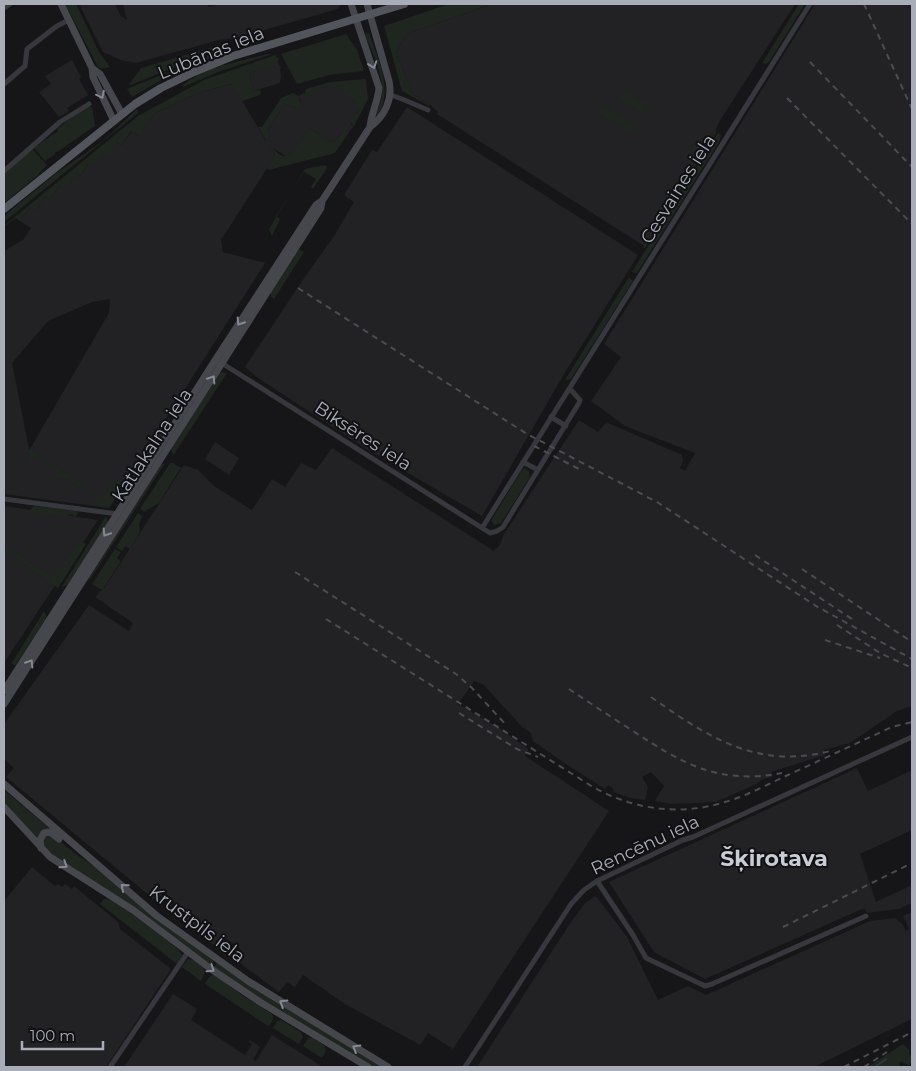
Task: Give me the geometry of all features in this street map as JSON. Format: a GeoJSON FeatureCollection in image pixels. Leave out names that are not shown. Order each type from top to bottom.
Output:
{"type":"FeatureCollection","features":[{"type":"Feature","properties":{"kind":"main road","name":"Lubānas iela"},"geometry":{"type":"LineString","coordinates":[[4,209],[122,114],[154,92],[194,72],[262,47],[404,4]]}},
{"type":"Feature","properties":{"kind":"street"},"geometry":{"type":"LineString","coordinates":[[4,8],[10,4]]}},
{"type":"Feature","properties":{"kind":"street"},"geometry":{"type":"LineString","coordinates":[[61,4],[92,68],[93,77],[114,121]]}},
{"type":"Feature","properties":{"kind":"street","name":"Katlakalna iela"},"geometry":{"type":"LineString","coordinates":[[351,4],[379,88],[370,127]]}},
{"type":"Feature","properties":{"kind":"street"},"geometry":{"type":"LineString","coordinates":[[367,4],[389,80],[391,95],[428,110]]}},
{"type":"Feature","properties":{"kind":"street","name":"Cesvaines iela"},"geometry":{"type":"LineString","coordinates":[[482,528],[810,4]]}},
{"type":"Feature","properties":{"kind":"street"},"geometry":{"type":"LineString","coordinates":[[4,84],[25,66],[27,50],[57,26],[68,20]]}},
{"type":"Feature","properties":{"kind":"street"},"geometry":{"type":"LineString","coordinates":[[92,68],[100,74],[122,114]]}},
{"type":"Feature","properties":{"kind":"street","name":"Katlakalna iela"},"geometry":{"type":"LineString","coordinates":[[4,704],[95,556],[118,514],[216,359],[316,205],[322,201],[370,127],[378,121],[391,95]]}},
{"type":"Feature","properties":{"kind":"street"},"geometry":{"type":"LineString","coordinates":[[4,170],[60,122],[90,104]]}},
{"type":"Feature","properties":{"kind":"street","name":"Katlakalna iela"},"geometry":{"type":"LineString","coordinates":[[4,691],[223,363],[321,208],[322,201]]}},
{"type":"Feature","properties":{"kind":"street","name":"Biksēres iela"},"geometry":{"type":"LineString","coordinates":[[216,359],[490,533],[497,532],[503,527],[538,470]]}},
{"type":"Feature","properties":{"kind":"street"},"geometry":{"type":"LineString","coordinates":[[523,462],[538,470],[580,400],[570,389]]}},
{"type":"Feature","properties":{"kind":"street"},"geometry":{"type":"LineString","coordinates":[[551,417],[566,426]]}},
{"type":"Feature","properties":{"kind":"street"},"geometry":{"type":"LineString","coordinates":[[4,499],[118,514]]}},
{"type":"Feature","properties":{"kind":"street","name":"Rencēnu iela"},"geometry":{"type":"LineString","coordinates":[[465,1067],[571,904],[584,890],[596,881],[912,737]]}},
{"type":"Feature","properties":{"kind":"street","name":"Krustpils iela"},"geometry":{"type":"LineString","coordinates":[[4,784],[157,916],[248,982],[388,1067]]}},
{"type":"Feature","properties":{"kind":"street","name":"Krustpils iela"},"geometry":{"type":"LineString","coordinates":[[4,807],[50,856],[133,910],[188,952],[260,1002],[368,1067]]}},
{"type":"Feature","properties":{"kind":"street"},"geometry":{"type":"LineString","coordinates":[[41,848],[40,838],[50,832],[77,853],[92,861]]}},
{"type":"Feature","properties":{"kind":"street"},"geometry":{"type":"LineString","coordinates":[[596,881],[633,934],[646,958],[704,986],[773,958],[866,916]]}},
{"type":"Feature","properties":{"kind":"street"},"geometry":{"type":"LineString","coordinates":[[110,1067],[188,952]]}},
{"type":"Feature","properties":{"kind":"shaded area"},"geometry":{"type":"Polygon","coordinates":[[[65,4],[76,4],[99,52],[110,67],[103,69],[98,67],[65,4]]]}},
{"type":"Feature","properties":{"kind":"shaded area"},"geometry":{"type":"Polygon","coordinates":[[[79,4],[115,4],[121,16],[127,20],[123,4],[207,4],[209,7],[221,4],[340,5],[338,9],[236,38],[219,40],[136,63],[121,60],[103,52],[79,4]]]}},
{"type":"Feature","properties":{"kind":"shaded area"},"geometry":{"type":"Polygon","coordinates":[[[449,4],[492,4],[406,34],[396,53],[413,95],[429,104],[429,106],[402,91],[384,26],[449,4]]]}},
{"type":"Feature","properties":{"kind":"shaded area"},"geometry":{"type":"Polygon","coordinates":[[[492,4],[795,4],[719,122],[644,246],[437,114],[438,112],[429,104],[413,95],[396,53],[406,34],[492,4]]]}},
{"type":"Feature","properties":{"kind":"shaded area"},"geometry":{"type":"Polygon","coordinates":[[[799,4],[805,4],[769,62],[766,64],[762,63],[799,4]]]}},
{"type":"Feature","properties":{"kind":"shaded area"},"geometry":{"type":"Polygon","coordinates":[[[815,4],[912,4],[912,706],[897,711],[850,743],[824,750],[825,755],[771,772],[771,777],[716,802],[672,804],[655,801],[664,786],[651,772],[642,777],[648,787],[645,800],[630,798],[614,792],[613,788],[608,785],[605,789],[533,741],[531,733],[523,728],[484,685],[474,681],[458,704],[501,729],[528,749],[525,756],[609,811],[453,1049],[428,1033],[420,1045],[345,1004],[303,975],[295,987],[287,982],[279,992],[240,963],[239,965],[233,961],[241,949],[223,937],[218,943],[227,949],[224,953],[168,911],[175,902],[164,892],[156,901],[6,777],[14,768],[4,759],[4,724],[89,605],[129,631],[133,623],[95,597],[105,587],[184,465],[198,470],[214,486],[252,510],[272,479],[285,487],[301,463],[316,470],[332,448],[494,551],[579,420],[598,432],[608,423],[682,455],[683,461],[680,468],[685,471],[695,453],[625,426],[591,401],[621,357],[604,344],[815,4]]]}},
{"type":"Feature","properties":{"kind":"shaded area"},"geometry":{"type":"Polygon","coordinates":[[[369,33],[381,66],[385,89],[384,100],[373,120],[381,101],[382,87],[377,64],[365,34],[369,33]]]}},
{"type":"Feature","properties":{"kind":"shaded area"},"geometry":{"type":"Polygon","coordinates":[[[346,34],[357,50],[364,71],[329,75],[297,84],[281,54],[346,34]]]}},
{"type":"Feature","properties":{"kind":"shaded area"},"geometry":{"type":"Polygon","coordinates":[[[219,45],[223,46],[222,48],[128,86],[141,68],[219,45]]]}},
{"type":"Feature","properties":{"kind":"shaded area"},"geometry":{"type":"Polygon","coordinates":[[[225,49],[224,53],[168,76],[132,97],[127,89],[225,49]]]}},
{"type":"Feature","properties":{"kind":"shaded area"},"geometry":{"type":"Polygon","coordinates":[[[272,54],[182,86],[191,79],[212,69],[272,54]]]}},
{"type":"Feature","properties":{"kind":"shaded area"},"geometry":{"type":"Polygon","coordinates":[[[275,55],[279,59],[277,64],[249,73],[254,91],[260,90],[260,95],[242,101],[231,84],[198,93],[155,113],[139,136],[131,131],[122,145],[117,142],[108,156],[103,153],[93,167],[88,164],[79,178],[74,175],[65,189],[59,185],[50,199],[45,196],[36,210],[30,207],[20,221],[16,218],[5,226],[138,116],[204,80],[275,55]]]}},
{"type":"Feature","properties":{"kind":"shaded area"},"geometry":{"type":"Polygon","coordinates":[[[72,60],[81,77],[79,79],[88,95],[67,108],[69,111],[59,117],[39,92],[51,84],[45,76],[72,60]]]}},
{"type":"Feature","properties":{"kind":"shaded area"},"geometry":{"type":"Polygon","coordinates":[[[278,62],[281,68],[280,83],[254,91],[249,73],[278,62]]]}},
{"type":"Feature","properties":{"kind":"shaded area"},"geometry":{"type":"Polygon","coordinates":[[[366,79],[368,99],[354,126],[349,117],[354,117],[359,109],[356,107],[356,102],[340,89],[327,87],[312,90],[312,95],[307,98],[304,95],[306,89],[330,82],[366,79]]]}},
{"type":"Feature","properties":{"kind":"shaded area"},"geometry":{"type":"Polygon","coordinates":[[[232,84],[266,141],[270,134],[267,131],[283,106],[290,105],[295,108],[301,102],[298,96],[304,93],[304,95],[311,90],[330,85],[339,87],[356,102],[359,109],[351,124],[354,126],[350,131],[343,131],[336,140],[331,142],[310,129],[294,151],[286,156],[272,148],[269,144],[275,156],[221,240],[223,252],[265,263],[109,508],[4,494],[4,247],[6,250],[24,239],[31,228],[20,221],[30,207],[36,210],[45,196],[50,199],[59,185],[65,188],[74,174],[79,178],[88,164],[117,142],[122,145],[132,131],[138,136],[155,113],[198,93],[232,84]],[[110,299],[92,302],[48,321],[12,363],[29,449],[30,449],[109,313],[110,299]]]}},
{"type":"Feature","properties":{"kind":"shaded area"},"geometry":{"type":"Polygon","coordinates":[[[625,90],[650,106],[645,112],[641,113],[619,99],[625,90]]]}},
{"type":"Feature","properties":{"kind":"shaded area"},"geometry":{"type":"Polygon","coordinates":[[[293,93],[298,96],[300,107],[297,109],[290,105],[283,106],[267,131],[270,134],[267,141],[281,155],[292,153],[310,129],[331,142],[336,140],[343,131],[350,131],[335,153],[269,170],[267,168],[275,155],[258,127],[262,127],[281,98],[293,93]]]}},
{"type":"Feature","properties":{"kind":"shaded area"},"geometry":{"type":"Polygon","coordinates":[[[92,107],[95,126],[56,151],[54,155],[45,161],[34,148],[58,131],[57,129],[77,113],[92,107]]]}},
{"type":"Feature","properties":{"kind":"shaded area"},"geometry":{"type":"Polygon","coordinates":[[[407,107],[638,255],[561,379],[482,516],[365,448],[258,378],[245,367],[334,236],[354,202],[344,195],[372,150],[377,152],[407,107]]]}},
{"type":"Feature","properties":{"kind":"shaded area"},"geometry":{"type":"Polygon","coordinates":[[[605,107],[637,127],[633,133],[605,118],[600,112],[605,107]]]}},
{"type":"Feature","properties":{"kind":"shaded area"},"geometry":{"type":"Polygon","coordinates":[[[137,109],[138,113],[4,222],[4,216],[55,174],[103,141],[137,109]]]}},
{"type":"Feature","properties":{"kind":"shaded area"},"geometry":{"type":"Polygon","coordinates":[[[716,129],[716,133],[645,248],[643,247],[716,129]]]}},
{"type":"Feature","properties":{"kind":"shaded area"},"geometry":{"type":"Polygon","coordinates":[[[718,133],[721,134],[720,140],[637,273],[632,272],[718,133]]]}},
{"type":"Feature","properties":{"kind":"shaded area"},"geometry":{"type":"Polygon","coordinates":[[[32,149],[47,165],[37,176],[4,203],[4,175],[32,149]]]}},
{"type":"Feature","properties":{"kind":"shaded area"},"geometry":{"type":"Polygon","coordinates":[[[325,165],[327,168],[313,189],[311,187],[316,179],[304,172],[290,194],[305,169],[325,165]]]}},
{"type":"Feature","properties":{"kind":"shaded area"},"geometry":{"type":"Polygon","coordinates":[[[277,216],[280,219],[272,236],[269,229],[277,216]]]}},
{"type":"Feature","properties":{"kind":"shaded area"},"geometry":{"type":"Polygon","coordinates":[[[299,249],[304,252],[274,299],[271,297],[271,292],[299,249]]]}},
{"type":"Feature","properties":{"kind":"shaded area"},"geometry":{"type":"Polygon","coordinates":[[[629,277],[633,281],[571,379],[565,380],[629,277]]]}},
{"type":"Feature","properties":{"kind":"shaded area"},"geometry":{"type":"Polygon","coordinates":[[[219,373],[227,373],[173,456],[171,448],[219,373]]]}},
{"type":"Feature","properties":{"kind":"shaded area"},"geometry":{"type":"Polygon","coordinates":[[[169,418],[171,424],[136,478],[131,478],[169,418]]]}},
{"type":"Feature","properties":{"kind":"shaded area"},"geometry":{"type":"Polygon","coordinates":[[[215,442],[239,458],[229,475],[205,459],[215,442]]]}},
{"type":"Feature","properties":{"kind":"shaded area"},"geometry":{"type":"Polygon","coordinates":[[[30,449],[100,496],[105,494],[115,480],[125,482],[109,508],[95,506],[96,497],[69,479],[55,478],[55,469],[36,456],[27,469],[30,449]]]}},
{"type":"Feature","properties":{"kind":"shaded area"},"geometry":{"type":"Polygon","coordinates":[[[165,463],[89,581],[88,578],[160,465],[165,463]]]}},
{"type":"Feature","properties":{"kind":"shaded area"},"geometry":{"type":"Polygon","coordinates":[[[170,463],[184,470],[180,469],[159,503],[144,512],[140,509],[170,463]]]}},
{"type":"Feature","properties":{"kind":"shaded area"},"geometry":{"type":"Polygon","coordinates":[[[525,468],[529,471],[530,477],[501,523],[495,525],[491,521],[492,519],[525,468]]]}},
{"type":"Feature","properties":{"kind":"shaded area"},"geometry":{"type":"Polygon","coordinates":[[[4,506],[98,520],[4,663],[4,506]]]}},
{"type":"Feature","properties":{"kind":"shaded area"},"geometry":{"type":"Polygon","coordinates":[[[34,506],[77,511],[78,514],[74,518],[73,515],[69,514],[68,517],[30,512],[34,506]]]}},
{"type":"Feature","properties":{"kind":"shaded area"},"geometry":{"type":"Polygon","coordinates":[[[138,513],[142,516],[139,525],[140,532],[130,549],[125,546],[122,551],[116,547],[138,513]]]}},
{"type":"Feature","properties":{"kind":"shaded area"},"geometry":{"type":"Polygon","coordinates":[[[106,516],[107,524],[68,584],[61,588],[106,516]]]}},
{"type":"Feature","properties":{"kind":"shaded area"},"geometry":{"type":"Polygon","coordinates":[[[79,540],[86,544],[58,588],[4,549],[4,546],[52,577],[60,565],[63,566],[79,540]]]}},
{"type":"Feature","properties":{"kind":"shaded area"},"geometry":{"type":"Polygon","coordinates":[[[115,549],[121,552],[117,558],[121,561],[103,589],[100,589],[92,584],[115,549]]]}},
{"type":"Feature","properties":{"kind":"shaded area"},"geometry":{"type":"Polygon","coordinates":[[[44,611],[47,617],[16,665],[11,664],[44,611]]]}},
{"type":"Feature","properties":{"kind":"shaded area"},"geometry":{"type":"Polygon","coordinates":[[[857,768],[868,791],[912,770],[912,830],[860,854],[876,902],[912,885],[912,903],[899,909],[867,913],[864,908],[705,979],[654,952],[609,882],[857,768]]]}},
{"type":"Feature","properties":{"kind":"shaded area"},"geometry":{"type":"Polygon","coordinates":[[[4,790],[50,829],[41,832],[36,839],[4,802],[4,790]]]}},
{"type":"Feature","properties":{"kind":"shaded area"},"geometry":{"type":"Polygon","coordinates":[[[50,835],[95,867],[171,930],[213,960],[213,963],[210,964],[126,902],[53,855],[44,847],[43,841],[50,835]]]}},
{"type":"Feature","properties":{"kind":"shaded area"},"geometry":{"type":"Polygon","coordinates":[[[32,867],[55,886],[58,884],[62,887],[65,884],[72,889],[74,886],[118,922],[120,929],[171,969],[106,1067],[4,1067],[4,901],[32,867]]]}},
{"type":"Feature","properties":{"kind":"shaded area"},"geometry":{"type":"Polygon","coordinates":[[[596,896],[627,937],[658,1000],[688,986],[706,995],[870,921],[895,918],[903,925],[906,931],[909,929],[903,916],[912,912],[912,1019],[814,1067],[477,1067],[571,922],[585,903],[596,896]]]}},
{"type":"Feature","properties":{"kind":"shaded area"},"geometry":{"type":"Polygon","coordinates":[[[104,899],[110,899],[126,909],[179,950],[182,955],[177,964],[100,904],[104,899]]]}},
{"type":"Feature","properties":{"kind":"shaded area"},"geometry":{"type":"Polygon","coordinates":[[[188,959],[201,965],[204,970],[201,981],[182,967],[188,959]]]}},
{"type":"Feature","properties":{"kind":"shaded area"},"geometry":{"type":"Polygon","coordinates":[[[217,963],[261,993],[382,1067],[373,1067],[249,991],[214,967],[217,963]]]}},
{"type":"Feature","properties":{"kind":"shaded area"},"geometry":{"type":"Polygon","coordinates":[[[216,975],[243,996],[272,1014],[273,1019],[271,1023],[268,1026],[205,984],[209,977],[216,975]]]}},
{"type":"Feature","properties":{"kind":"shaded area"},"geometry":{"type":"Polygon","coordinates":[[[173,994],[197,1009],[191,1020],[245,1055],[252,1044],[249,1042],[250,1040],[260,1047],[253,1060],[256,1061],[272,1035],[323,1067],[124,1067],[173,994]]]}},
{"type":"Feature","properties":{"kind":"shaded area"},"geometry":{"type":"Polygon","coordinates":[[[281,1020],[301,1032],[303,1037],[299,1044],[273,1028],[277,1021],[281,1020]]]}},
{"type":"Feature","properties":{"kind":"shaded area"},"geometry":{"type":"Polygon","coordinates":[[[308,1038],[313,1038],[325,1046],[326,1051],[322,1058],[303,1046],[308,1038]]]}},
{"type":"Feature","properties":{"kind":"shaded area"},"geometry":{"type":"Polygon","coordinates":[[[903,1044],[909,1050],[909,1055],[912,1056],[911,1063],[908,1065],[900,1061],[901,1067],[868,1067],[903,1044]]]}},
{"type":"Feature","properties":{"kind":"waterway"},"geometry":{"type":"LineString","coordinates":[[875,1067],[886,1059]]}},
{"type":"Feature","properties":{"kind":"railway"},"geometry":{"type":"LineString","coordinates":[[864,4],[912,109]]}},
{"type":"Feature","properties":{"kind":"railway"},"geometry":{"type":"LineString","coordinates":[[810,62],[912,167]]}},
{"type":"Feature","properties":{"kind":"railway"},"geometry":{"type":"LineString","coordinates":[[787,98],[912,224]]}},
{"type":"Feature","properties":{"kind":"railway"},"geometry":{"type":"LineString","coordinates":[[298,288],[527,434],[657,502],[816,606],[912,659]]}},
{"type":"Feature","properties":{"kind":"railway"},"geometry":{"type":"LineString","coordinates":[[534,446],[581,470]]}},
{"type":"Feature","properties":{"kind":"railway"},"geometry":{"type":"LineString","coordinates":[[755,555],[855,621]]}},
{"type":"Feature","properties":{"kind":"railway"},"geometry":{"type":"LineString","coordinates":[[802,569],[912,642]]}},
{"type":"Feature","properties":{"kind":"railway"},"geometry":{"type":"LineString","coordinates":[[295,572],[456,674],[472,688],[507,726]]}},
{"type":"Feature","properties":{"kind":"railway"},"geometry":{"type":"LineString","coordinates":[[326,619],[593,787],[609,795],[641,806],[692,809],[733,799],[757,790],[892,727],[912,722]]}},
{"type":"Feature","properties":{"kind":"railway"},"geometry":{"type":"LineString","coordinates":[[837,625],[880,653],[912,668]]}},
{"type":"Feature","properties":{"kind":"railway"},"geometry":{"type":"LineString","coordinates":[[825,640],[880,658]]}},
{"type":"Feature","properties":{"kind":"railway"},"geometry":{"type":"LineString","coordinates":[[569,689],[651,743],[703,769],[720,774],[739,776],[782,773]]}},
{"type":"Feature","properties":{"kind":"railway"},"geometry":{"type":"LineString","coordinates":[[651,697],[713,737],[756,753],[779,756],[804,756],[830,751]]}},
{"type":"Feature","properties":{"kind":"railway"},"geometry":{"type":"LineString","coordinates":[[459,713],[517,749],[538,757]]}},
{"type":"Feature","properties":{"kind":"railway"},"geometry":{"type":"LineString","coordinates":[[783,927],[912,863]]}},
{"type":"Feature","properties":{"kind":"railway"},"geometry":{"type":"LineString","coordinates":[[844,1067],[912,1032]]}},
{"type":"Feature","properties":{"kind":"railway"},"geometry":{"type":"LineString","coordinates":[[864,1067],[887,1052]]}},
{"type":"Feature","properties":{"kind":"district","name":"Šķirotava"},"geometry":{"type":"Point","coordinates":[774,858]}}]}
